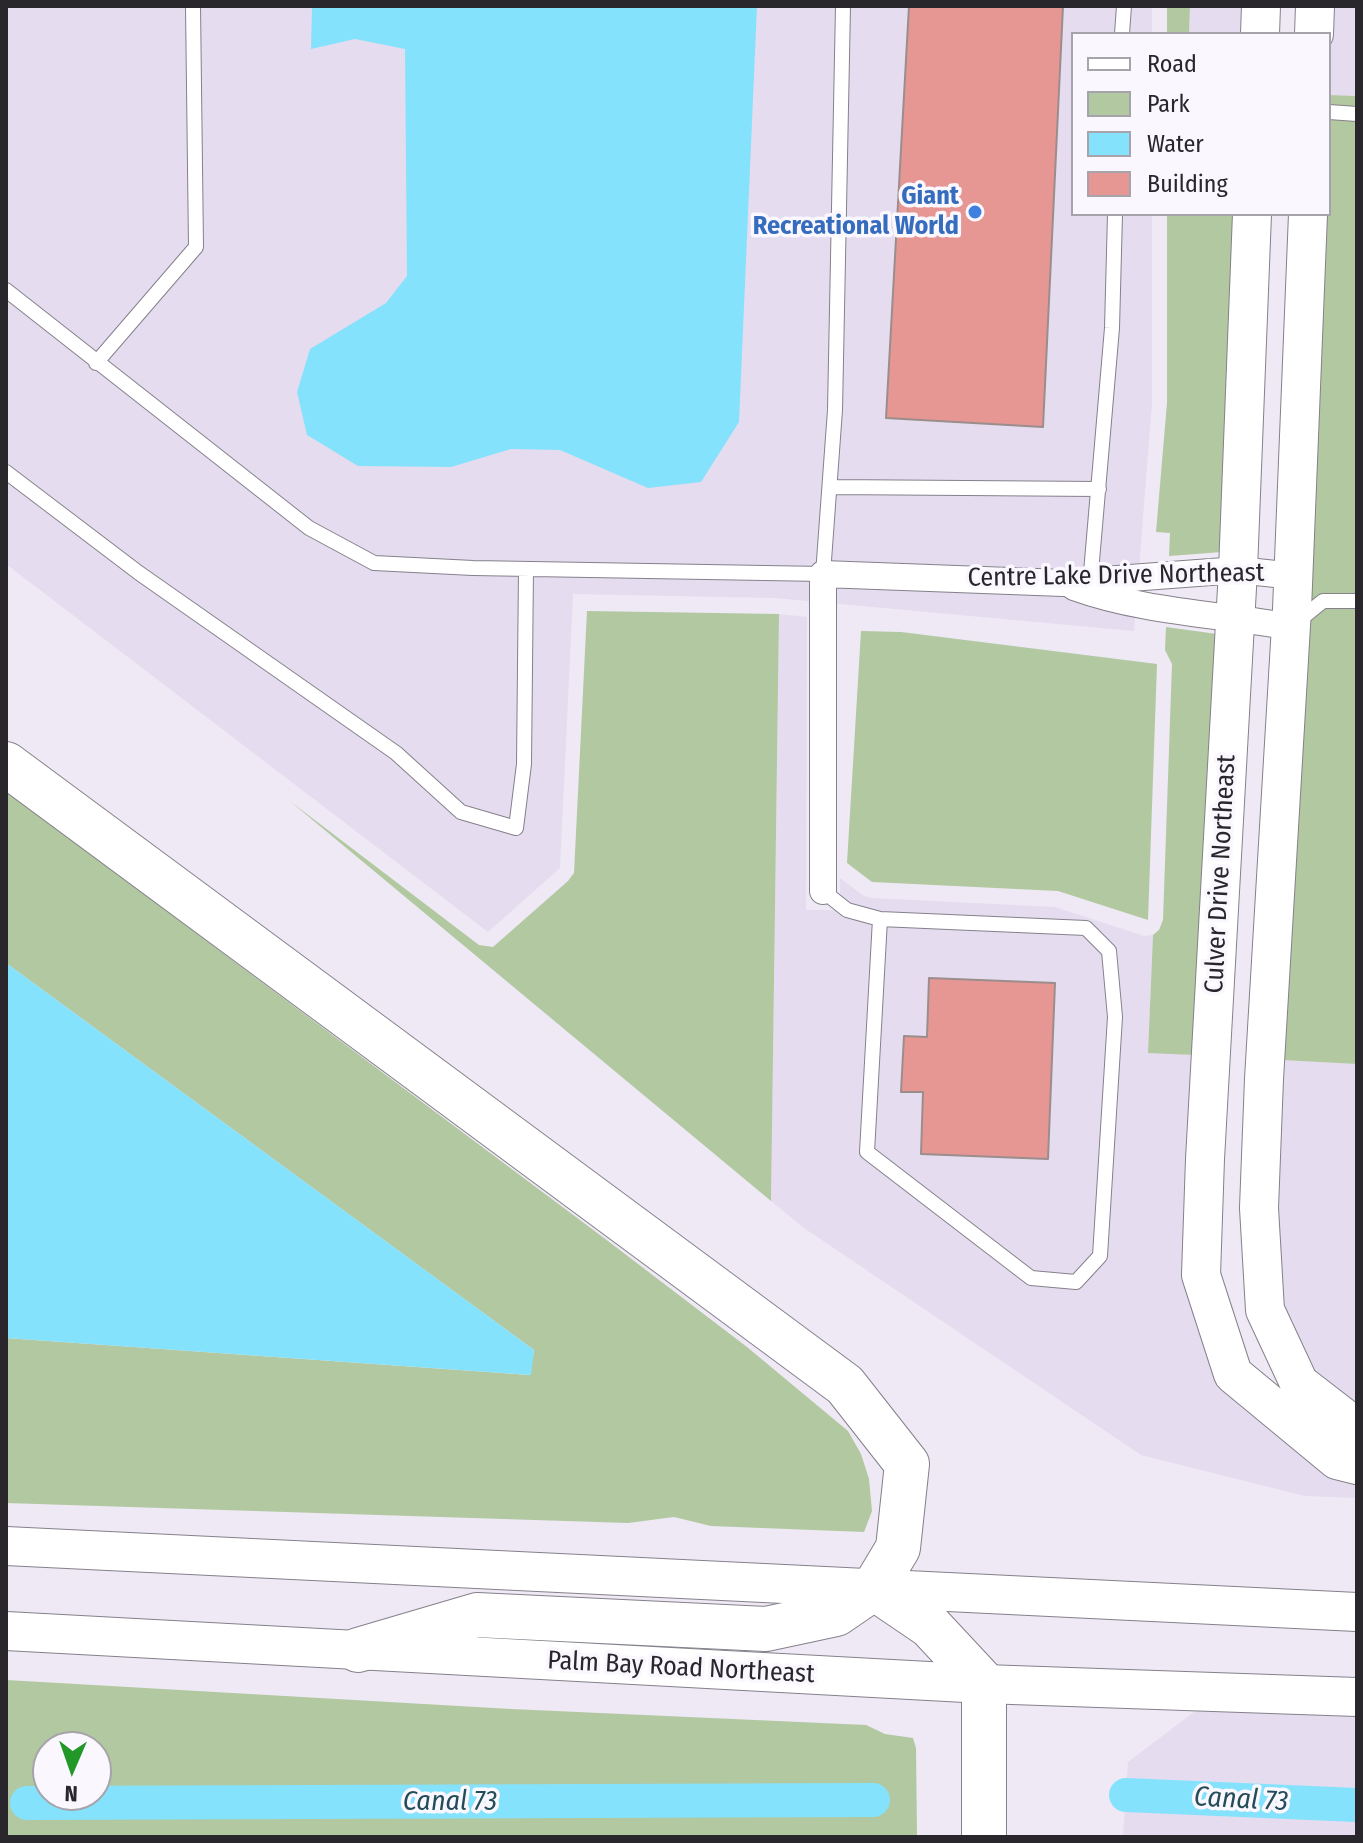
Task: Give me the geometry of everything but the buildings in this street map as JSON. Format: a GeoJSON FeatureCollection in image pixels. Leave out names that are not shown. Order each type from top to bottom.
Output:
{"type":"FeatureCollection","features":[{"type":"Feature","properties":{"kind":"highway"},"geometry":{"type":"LineString","coordinates":[[6,764],[845,1385],[907,1464],[898,1548],[874,1588],[836,1614],[766,1629],[477,1615],[358,1650]]}},
{"type":"Feature","properties":{"kind":"highway"},"geometry":{"type":"LineString","coordinates":[[874,1588],[930,1626],[984,1684],[984,1837]]}},
{"type":"Feature","properties":{"kind":"main road"},"geometry":{"type":"LineString","coordinates":[[1260,32],[1261,6]]}},
{"type":"Feature","properties":{"kind":"main road"},"geometry":{"type":"LineString","coordinates":[[1314,32],[1315,6]]}},
{"type":"Feature","properties":{"kind":"main road","name":"Culver Drive Northeast"},"geometry":{"type":"LineString","coordinates":[[1252,216],[1238,570],[1201,1275],[1233,1374],[1337,1460],[1357,1465]]}},
{"type":"Feature","properties":{"kind":"main road","name":"Culver Drive Northeast"},"geometry":{"type":"LineString","coordinates":[[1308,216],[1308,588],[1291,627],[1259,1194],[1265,1310],[1299,1383],[1357,1428]]}},
{"type":"Feature","properties":{"kind":"main road"},"geometry":{"type":"LineString","coordinates":[[6,1546],[1357,1612]]}},
{"type":"Feature","properties":{"kind":"main road","name":"Palm Bay Road Northeast"},"geometry":{"type":"LineString","coordinates":[[6,1631],[984,1684],[1357,1697]]}},
{"type":"Feature","properties":{"kind":"street","name":"Centre Lake Drive Northeast"},"geometry":{"type":"LineString","coordinates":[[823,574],[1090,586],[1238,570],[1308,588]]}},
{"type":"Feature","properties":{"kind":"street"},"geometry":{"type":"LineString","coordinates":[[823,574],[823,891]]}},
{"type":"Feature","properties":{"kind":"street"},"geometry":{"type":"LineString","coordinates":[[1090,586],[1146,605],[1291,627]]}},
{"type":"Feature","properties":{"kind":"lane"},"geometry":{"type":"LineString","coordinates":[[96,363],[196,247],[193,6]]}},
{"type":"Feature","properties":{"kind":"lane"},"geometry":{"type":"LineString","coordinates":[[6,290],[309,528],[374,563],[823,574],[836,394],[843,6]]}},
{"type":"Feature","properties":{"kind":"lane"},"geometry":{"type":"LineString","coordinates":[[1122,32],[1124,6]]}},
{"type":"Feature","properties":{"kind":"lane"},"geometry":{"type":"LineString","coordinates":[[1331,112],[1357,114]]}},
{"type":"Feature","properties":{"kind":"lane"},"geometry":{"type":"LineString","coordinates":[[1090,586],[1112,328],[1115,216]]}},
{"type":"Feature","properties":{"kind":"lane"},"geometry":{"type":"LineString","coordinates":[[6,472],[139,573],[396,753],[461,812],[516,828],[524,764],[526,569]]}},
{"type":"Feature","properties":{"kind":"lane"},"geometry":{"type":"LineString","coordinates":[[831,487],[1099,489]]}},
{"type":"Feature","properties":{"kind":"lane"},"geometry":{"type":"LineString","coordinates":[[1308,588],[1357,601]]}},
{"type":"Feature","properties":{"kind":"lane"},"geometry":{"type":"LineString","coordinates":[[823,891],[847,910],[880,919],[1086,928],[1109,951],[1115,1017],[1100,1256],[1076,1282],[1031,1278],[867,1152],[880,919]]}},
{"type":"Feature","properties":{"kind":"shaded area"},"geometry":{"type":"Polygon","coordinates":[[[6,6],[1152,6],[1152,32],[1071,32],[1071,216],[1152,216],[1152,403],[1134,631],[775,598],[573,594],[560,868],[488,932],[6,564],[6,6]]]}},
{"type":"Feature","properties":{"kind":"shaded area"},"geometry":{"type":"Polygon","coordinates":[[[1190,6],[1245,6],[1243,32],[1189,32],[1190,6]]]}},
{"type":"Feature","properties":{"kind":"shaded area"},"geometry":{"type":"Polygon","coordinates":[[[1332,6],[1357,6],[1357,96],[1331,95],[1332,6]]]}},
{"type":"Feature","properties":{"kind":"shaded area"},"geometry":{"type":"Polygon","coordinates":[[[779,614],[807,617],[806,910],[840,910],[840,878],[864,896],[872,898],[1055,907],[1144,936],[1153,935],[1148,1052],[1195,1055],[1184,1274],[1333,1478],[1357,1484],[1357,1498],[1305,1496],[1141,1455],[804,1228],[771,1201],[779,614]]]}},
{"type":"Feature","properties":{"kind":"shaded area"},"geometry":{"type":"Polygon","coordinates":[[[1282,1060],[1357,1064],[1357,1405],[1312,1369],[1282,1305],[1275,1208],[1282,1060]]]}},
{"type":"Feature","properties":{"kind":"shaded area"},"geometry":{"type":"Polygon","coordinates":[[[1357,1697],[1357,1837],[1123,1837],[1128,1762],[1198,1709],[1357,1697]]]}},
{"type":"Feature","properties":{"kind":"green space"},"geometry":{"type":"Polygon","coordinates":[[[1167,6],[1190,6],[1189,32],[1167,32],[1167,6]]]}},
{"type":"Feature","properties":{"kind":"green space"},"geometry":{"type":"Polygon","coordinates":[[[1331,95],[1357,96],[1357,1064],[1282,1060],[1325,216],[1331,216],[1331,95]]]}},
{"type":"Feature","properties":{"kind":"green space"},"geometry":{"type":"Polygon","coordinates":[[[1167,216],[1235,216],[1222,552],[1169,556],[1170,533],[1156,532],[1167,403],[1167,216]]]}},
{"type":"Feature","properties":{"kind":"green space"},"geometry":{"type":"Polygon","coordinates":[[[587,611],[779,614],[771,1201],[291,802],[479,945],[493,947],[574,873],[587,611]]]}},
{"type":"Feature","properties":{"kind":"green space"},"geometry":{"type":"Polygon","coordinates":[[[1166,627],[1217,634],[1195,1055],[1148,1053],[1153,935],[1163,920],[1172,664],[1165,650],[1166,627]]]}},
{"type":"Feature","properties":{"kind":"green space"},"geometry":{"type":"Polygon","coordinates":[[[861,631],[901,632],[1157,664],[1148,920],[1058,891],[872,882],[847,863],[861,631]]]}},
{"type":"Feature","properties":{"kind":"green space"},"geometry":{"type":"Polygon","coordinates":[[[6,791],[604,1238],[747,1347],[848,1431],[861,1454],[869,1479],[872,1511],[864,1532],[711,1526],[674,1517],[628,1523],[6,1503],[6,1338],[530,1375],[534,1350],[6,963],[6,791]]]}},
{"type":"Feature","properties":{"kind":"green space"},"geometry":{"type":"Polygon","coordinates":[[[6,1680],[511,1709],[866,1725],[885,1734],[913,1738],[916,1748],[917,1837],[6,1837],[6,1680]]]}},
{"type":"Feature","properties":{"kind":"water"},"geometry":{"type":"Polygon","coordinates":[[[312,6],[757,6],[739,422],[701,482],[648,488],[560,450],[511,449],[451,467],[358,466],[307,435],[297,392],[310,349],[386,303],[407,276],[405,49],[355,39],[311,49],[312,6]]]}},
{"type":"Feature","properties":{"kind":"water"},"geometry":{"type":"Polygon","coordinates":[[[6,963],[534,1350],[531,1375],[6,1338],[6,963]]]}},
{"type":"Feature","properties":{"kind":"waterway","name":"Canal 73"},"geometry":{"type":"LineString","coordinates":[[1126,1795],[1357,1805]]}},
{"type":"Feature","properties":{"kind":"waterway","name":"Canal 73"},"geometry":{"type":"LineString","coordinates":[[27,1803],[873,1800]]}},
{"type":"Feature","properties":{"kind":"place","name":"Giant Recreational World"},"geometry":{"type":"Point","coordinates":[975,212]}}]}
